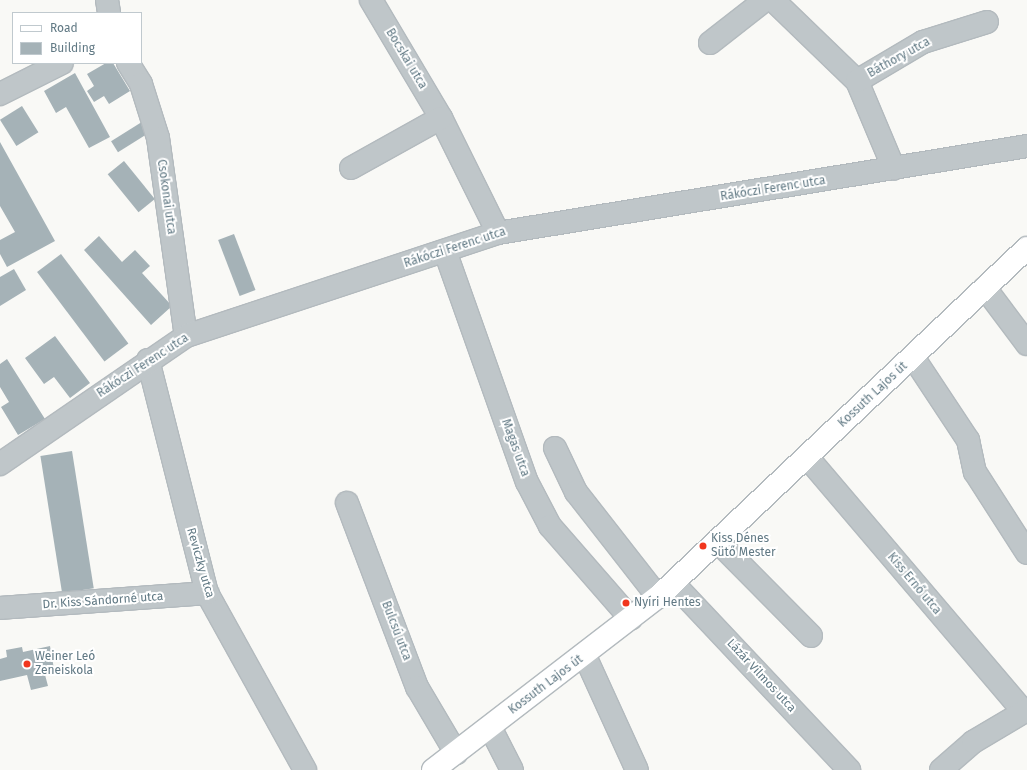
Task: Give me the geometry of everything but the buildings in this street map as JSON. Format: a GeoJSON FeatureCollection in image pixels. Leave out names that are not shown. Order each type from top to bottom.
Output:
{"type":"FeatureCollection","features":[{"type":"Feature","properties":{"kind":"main road","name":"Kossuth Lajos út"},"geometry":{"type":"LineString","coordinates":[[433,770],[585,656],[665,590],[718,542],[1027,248]]}},
{"type":"Feature","properties":{"kind":"street"},"geometry":{"type":"LineString","coordinates":[[107,0],[109,12]]}},
{"type":"Feature","properties":{"kind":"street","name":"Bocskai utca"},"geometry":{"type":"LineString","coordinates":[[372,0],[441,118],[498,233]]}},
{"type":"Feature","properties":{"kind":"street"},"geometry":{"type":"LineString","coordinates":[[710,42],[765,0]]}},
{"type":"Feature","properties":{"kind":"street","name":"Báthory utca"},"geometry":{"type":"LineString","coordinates":[[773,0],[856,82],[894,170]]}},
{"type":"Feature","properties":{"kind":"street","name":"Báthory utca"},"geometry":{"type":"LineString","coordinates":[[856,82],[923,42],[987,22]]}},
{"type":"Feature","properties":{"kind":"street"},"geometry":{"type":"LineString","coordinates":[[0,94],[60,64]]}},
{"type":"Feature","properties":{"kind":"street","name":"Csokonai utca"},"geometry":{"type":"LineString","coordinates":[[129,64],[141,84],[158,138],[186,336]]}},
{"type":"Feature","properties":{"kind":"street"},"geometry":{"type":"LineString","coordinates":[[351,168],[441,118]]}},
{"type":"Feature","properties":{"kind":"street","name":"Rákóczi Ferenc utca"},"geometry":{"type":"LineString","coordinates":[[0,464],[148,360],[186,336],[498,233],[894,170],[1027,146]]}},
{"type":"Feature","properties":{"kind":"street","name":"Magas utca"},"geometry":{"type":"LineString","coordinates":[[445,251],[527,482],[550,526],[631,619]]}},
{"type":"Feature","properties":{"kind":"street"},"geometry":{"type":"LineString","coordinates":[[985,288],[1027,344]]}},
{"type":"Feature","properties":{"kind":"street"},"geometry":{"type":"LineString","coordinates":[[913,357],[968,440],[975,472],[1027,553]]}},
{"type":"Feature","properties":{"kind":"street","name":"Reviczky utca"},"geometry":{"type":"LineString","coordinates":[[148,360],[206,593],[305,770]]}},
{"type":"Feature","properties":{"kind":"street"},"geometry":{"type":"LineString","coordinates":[[555,448],[576,492],[665,590]]}},
{"type":"Feature","properties":{"kind":"street","name":"Kiss Ernő utca"},"geometry":{"type":"LineString","coordinates":[[807,457],[1024,710]]}},
{"type":"Feature","properties":{"kind":"street","name":"Bulcsú utca"},"geometry":{"type":"LineString","coordinates":[[347,503],[417,687],[456,753]]}},
{"type":"Feature","properties":{"kind":"street"},"geometry":{"type":"LineString","coordinates":[[718,542],[811,636]]}},
{"type":"Feature","properties":{"kind":"street","name":"Lázár Vilmos utca"},"geometry":{"type":"LineString","coordinates":[[665,590],[849,770]]}},
{"type":"Feature","properties":{"kind":"street","name":"Dr. Kiss Sándorné utca"},"geometry":{"type":"LineString","coordinates":[[0,608],[206,593]]}},
{"type":"Feature","properties":{"kind":"street"},"geometry":{"type":"LineString","coordinates":[[585,656],[636,770]]}},
{"type":"Feature","properties":{"kind":"street"},"geometry":{"type":"LineString","coordinates":[[941,770],[973,742],[1024,710]]}},
{"type":"Feature","properties":{"kind":"street"},"geometry":{"type":"LineString","coordinates":[[490,727],[512,770]]}},
{"type":"Feature","properties":{"kind":"place","name":"Kiss Dénes Sütő Mester"},"geometry":{"type":"Point","coordinates":[703,546]}},
{"type":"Feature","properties":{"kind":"place","name":"Nyíri Hentes"},"geometry":{"type":"Point","coordinates":[626,603]}},
{"type":"Feature","properties":{"kind":"place","name":"Weiner Leó Zeneiskola"},"geometry":{"type":"Point","coordinates":[27,664]}}]}
